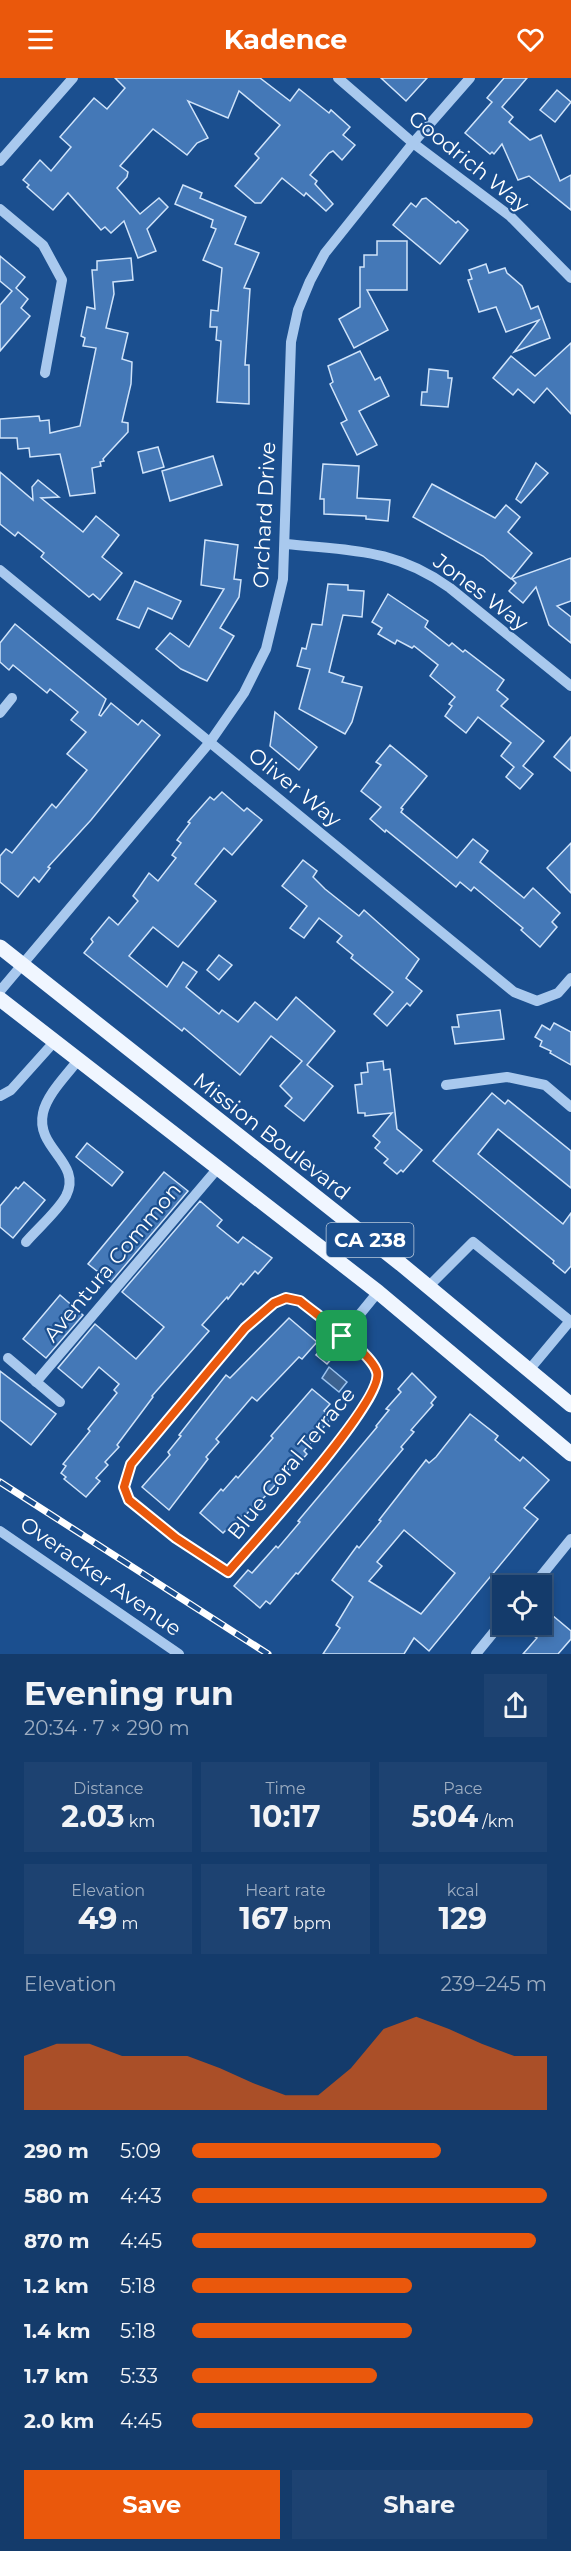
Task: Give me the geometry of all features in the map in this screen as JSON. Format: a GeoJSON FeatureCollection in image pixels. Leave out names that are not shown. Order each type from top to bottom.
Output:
{"type":"FeatureCollection","features":[{"type":"Feature","properties":{"kind":"main road","name":"Mission Boulevard"},"geometry":{"type":"LineString","coordinates":[[0,947],[428,1287],[571,1405]]}},
{"type":"Feature","properties":{"kind":"main road","name":"CA 238"},"geometry":{"type":"LineString","coordinates":[[0,999],[378,1292],[571,1454]]}},
{"type":"Feature","properties":{"kind":"street"},"geometry":{"type":"LineString","coordinates":[[0,161],[73,78]]}},
{"type":"Feature","properties":{"kind":"street","name":"Goodrich Way"},"geometry":{"type":"LineString","coordinates":[[338,78],[413,143],[510,216],[571,278]]}},
{"type":"Feature","properties":{"kind":"street","name":"Orchard Drive"},"geometry":{"type":"LineString","coordinates":[[0,991],[210,742],[244,693],[266,649],[283,579],[286,544],[291,342],[298,310],[325,253],[413,143],[470,78]]}},
{"type":"Feature","properties":{"kind":"street"},"geometry":{"type":"LineString","coordinates":[[0,209],[43,245],[63,280],[45,374]]}},
{"type":"Feature","properties":{"kind":"street","name":"Jones Way"},"geometry":{"type":"LineString","coordinates":[[286,544],[382,554],[409,563],[450,588],[571,686]]}},
{"type":"Feature","properties":{"kind":"street","name":"Oliver Way"},"geometry":{"type":"LineString","coordinates":[[0,570],[514,992],[537,1001],[558,993],[571,978]]}},
{"type":"Feature","properties":{"kind":"street"},"geometry":{"type":"LineString","coordinates":[[0,713],[12,698]]}},
{"type":"Feature","properties":{"kind":"street"},"geometry":{"type":"LineString","coordinates":[[0,1096],[10,1090],[55,1041]]}},
{"type":"Feature","properties":{"kind":"street"},"geometry":{"type":"LineString","coordinates":[[26,1242],[66,1196],[70,1176],[67,1168],[44,1137],[41,1126],[43,1110],[78,1060]]}},
{"type":"Feature","properties":{"kind":"street"},"geometry":{"type":"LineString","coordinates":[[446,1085],[507,1077],[545,1085],[571,1107]]}},
{"type":"Feature","properties":{"kind":"street","name":"Aventura Common"},"geometry":{"type":"LineString","coordinates":[[36,1382],[218,1168]]}},
{"type":"Feature","properties":{"kind":"street"},"geometry":{"type":"LineString","coordinates":[[428,1287],[473,1242],[570,1321],[529,1370]]}},
{"type":"Feature","properties":{"kind":"street"},"geometry":{"type":"LineString","coordinates":[[342,1336],[378,1292]]}},
{"type":"Feature","properties":{"kind":"street","name":"Blue Coral Terrace"},"geometry":{"type":"LineString","coordinates":[[286,1298],[300,1301],[342,1336],[370,1358],[378,1374],[374,1391],[352,1424],[306,1482],[228,1572],[176,1538],[129,1500],[124,1487],[131,1464],[245,1328],[274,1303],[286,1298]]}},
{"type":"Feature","properties":{"kind":"street"},"geometry":{"type":"LineString","coordinates":[[8,1358],[60,1402]]}},
{"type":"Feature","properties":{"kind":"street","name":"Overacker Avenue"},"geometry":{"type":"LineString","coordinates":[[0,1531],[179,1654]]}},
{"type":"Feature","properties":{"kind":"street"},"geometry":{"type":"LineString","coordinates":[[541,1575],[571,1539]]}},
{"type":"Feature","properties":{"kind":"street"},"geometry":{"type":"LineString","coordinates":[[476,1654],[492,1634]]}},
{"type":"Feature","properties":{"kind":"water"},"geometry":{"type":"Polygon","coordinates":[[[329,1367],[347,1382],[339,1392],[322,1378],[329,1367]]]}},
{"type":"Feature","properties":{"kind":"building"},"geometry":{"type":"Polygon","coordinates":[[[115,78],[260,78],[290,101],[299,89],[329,113],[331,110],[350,127],[343,135],[355,145],[342,160],[333,151],[329,153],[310,175],[333,204],[326,211],[306,193],[304,196],[282,178],[261,203],[255,203],[235,186],[259,158],[255,154],[280,125],[239,91],[228,118],[188,101],[208,138],[197,143],[187,155],[153,129],[120,166],[128,172],[127,177],[117,188],[140,214],[159,198],[168,207],[147,229],[156,251],[138,258],[124,221],[111,233],[105,227],[101,230],[68,193],[53,210],[27,187],[29,185],[23,180],[40,160],[51,171],[71,147],[60,137],[94,98],[107,109],[125,88],[115,78]]]}},
{"type":"Feature","properties":{"kind":"building"},"geometry":{"type":"Polygon","coordinates":[[[381,78],[427,78],[406,101],[381,78]]]}},
{"type":"Feature","properties":{"kind":"building"},"geometry":{"type":"Polygon","coordinates":[[[504,78],[527,78],[502,107],[513,117],[509,122],[530,140],[541,135],[560,181],[571,175],[571,210],[529,176],[518,180],[502,144],[494,154],[492,152],[490,154],[465,133],[492,102],[487,98],[504,78]]]}},
{"type":"Feature","properties":{"kind":"building"},"geometry":{"type":"Polygon","coordinates":[[[557,90],[571,102],[555,122],[540,110],[557,90]]]}},
{"type":"Feature","properties":{"kind":"building"},"geometry":{"type":"Polygon","coordinates":[[[183,185],[202,193],[200,198],[246,217],[235,244],[259,253],[244,288],[250,289],[245,365],[249,365],[249,404],[217,402],[221,341],[216,340],[217,327],[210,327],[211,310],[218,311],[222,268],[203,260],[216,229],[211,227],[213,220],[175,204],[183,185]]]}},
{"type":"Feature","properties":{"kind":"building"},"geometry":{"type":"Polygon","coordinates":[[[426,198],[468,230],[440,264],[393,225],[411,203],[416,207],[422,199],[426,198]]]}},
{"type":"Feature","properties":{"kind":"building"},"geometry":{"type":"Polygon","coordinates":[[[377,241],[407,241],[407,290],[367,290],[388,330],[354,348],[339,319],[360,307],[360,267],[364,267],[364,255],[377,255],[377,241]]]}},
{"type":"Feature","properties":{"kind":"building"},"geometry":{"type":"Polygon","coordinates":[[[0,256],[25,277],[16,288],[28,299],[21,308],[30,316],[0,351],[0,305],[12,291],[0,281],[0,256]]]}},
{"type":"Feature","properties":{"kind":"building"},"geometry":{"type":"Polygon","coordinates":[[[131,258],[133,280],[113,282],[114,294],[106,328],[128,333],[122,359],[132,362],[131,384],[122,422],[128,423],[128,432],[103,459],[104,461],[100,462],[101,466],[92,468],[95,493],[70,496],[60,454],[30,457],[29,448],[18,449],[17,438],[0,438],[0,419],[39,416],[40,421],[49,420],[50,433],[80,426],[96,348],[83,346],[85,338],[81,336],[87,307],[95,309],[92,270],[97,270],[97,261],[131,258]]]}},
{"type":"Feature","properties":{"kind":"building"},"geometry":{"type":"Polygon","coordinates":[[[486,264],[489,273],[505,268],[507,273],[522,286],[531,309],[538,306],[550,338],[514,352],[539,320],[506,332],[496,307],[479,312],[468,280],[472,279],[469,270],[486,264]]]}},
{"type":"Feature","properties":{"kind":"building"},"geometry":{"type":"Polygon","coordinates":[[[571,343],[571,414],[547,388],[534,403],[518,389],[513,395],[493,378],[511,356],[535,376],[571,343]]]}},
{"type":"Feature","properties":{"kind":"building"},"geometry":{"type":"Polygon","coordinates":[[[360,351],[375,380],[380,377],[389,396],[359,411],[377,445],[357,455],[341,423],[347,420],[330,384],[333,382],[328,366],[360,351]]]}},
{"type":"Feature","properties":{"kind":"building"},"geometry":{"type":"Polygon","coordinates":[[[429,369],[448,371],[448,378],[452,378],[448,407],[421,405],[422,392],[427,392],[429,369]]]}},
{"type":"Feature","properties":{"kind":"building"},"geometry":{"type":"Polygon","coordinates":[[[158,447],[164,467],[143,473],[138,452],[158,447]]]}},
{"type":"Feature","properties":{"kind":"building"},"geometry":{"type":"Polygon","coordinates":[[[213,456],[222,485],[170,501],[162,471],[213,456]]]}},
{"type":"Feature","properties":{"kind":"building"},"geometry":{"type":"Polygon","coordinates":[[[536,463],[548,473],[521,503],[516,499],[536,463]]]}},
{"type":"Feature","properties":{"kind":"building"},"geometry":{"type":"Polygon","coordinates":[[[323,464],[359,466],[357,498],[390,500],[388,521],[366,519],[366,516],[324,514],[324,499],[320,499],[323,464]]]}},
{"type":"Feature","properties":{"kind":"building"},"geometry":{"type":"Polygon","coordinates":[[[0,472],[33,500],[32,487],[38,480],[59,497],[41,498],[83,532],[96,516],[119,535],[102,557],[122,573],[100,600],[93,594],[89,597],[41,557],[44,553],[18,532],[15,536],[0,524],[0,472]]]}},
{"type":"Feature","properties":{"kind":"building"},"geometry":{"type":"Polygon","coordinates":[[[432,484],[495,518],[506,505],[520,517],[508,532],[532,553],[511,579],[483,556],[413,517],[432,484]]]}},
{"type":"Feature","properties":{"kind":"building"},"geometry":{"type":"Polygon","coordinates":[[[205,540],[238,545],[234,579],[241,580],[239,597],[220,628],[234,636],[207,681],[181,669],[156,649],[170,633],[189,647],[224,589],[201,585],[205,540]]]}},
{"type":"Feature","properties":{"kind":"building"},"geometry":{"type":"Polygon","coordinates":[[[571,558],[571,601],[557,606],[571,617],[571,643],[549,625],[536,587],[523,603],[509,591],[516,583],[512,579],[571,558]]]}},
{"type":"Feature","properties":{"kind":"building"},"geometry":{"type":"Polygon","coordinates":[[[135,581],[181,601],[172,619],[148,608],[139,628],[117,619],[135,581]]]}},
{"type":"Feature","properties":{"kind":"building"},"geometry":{"type":"Polygon","coordinates":[[[328,584],[348,585],[348,590],[364,591],[362,617],[343,615],[329,672],[344,677],[342,682],[362,687],[352,722],[345,734],[299,709],[310,669],[297,666],[302,648],[306,649],[312,624],[322,625],[328,584]]]}},
{"type":"Feature","properties":{"kind":"building"},"geometry":{"type":"Polygon","coordinates":[[[388,594],[428,621],[425,627],[449,646],[452,643],[463,652],[465,650],[504,680],[497,690],[508,699],[501,706],[544,741],[523,766],[533,774],[520,789],[506,777],[514,767],[501,756],[511,743],[478,717],[466,733],[445,716],[452,706],[449,704],[455,697],[430,676],[438,665],[414,646],[412,648],[397,640],[395,644],[378,634],[382,628],[372,622],[388,594]]]}},
{"type":"Feature","properties":{"kind":"building"},"geometry":{"type":"Polygon","coordinates":[[[15,624],[106,699],[99,715],[101,716],[111,703],[138,725],[142,720],[160,735],[91,820],[48,867],[50,868],[39,882],[34,877],[18,897],[0,882],[0,856],[6,849],[12,853],[52,804],[56,808],[87,770],[67,754],[86,732],[71,720],[78,712],[50,689],[47,693],[13,665],[9,670],[0,662],[0,643],[15,624]]]}},
{"type":"Feature","properties":{"kind":"building"},"geometry":{"type":"Polygon","coordinates":[[[275,712],[317,747],[299,770],[270,746],[275,712]]]}},
{"type":"Feature","properties":{"kind":"building"},"geometry":{"type":"Polygon","coordinates":[[[571,737],[571,771],[554,757],[571,737]]]}},
{"type":"Feature","properties":{"kind":"building"},"geometry":{"type":"Polygon","coordinates":[[[390,745],[427,776],[401,808],[403,809],[401,812],[457,858],[473,839],[488,851],[480,862],[524,898],[533,888],[560,913],[552,922],[557,927],[540,947],[521,930],[523,928],[474,887],[471,891],[460,882],[456,887],[370,819],[381,807],[361,791],[381,765],[376,762],[390,745]]]}},
{"type":"Feature","properties":{"kind":"building"},"geometry":{"type":"Polygon","coordinates":[[[222,792],[244,811],[247,808],[262,820],[232,855],[224,848],[195,884],[216,901],[178,947],[153,927],[129,956],[167,987],[183,962],[197,972],[186,987],[219,1014],[222,1010],[238,1022],[255,1002],[277,1020],[296,997],[335,1031],[307,1065],[333,1086],[304,1121],[285,1106],[292,1098],[280,1086],[302,1061],[271,1036],[240,1075],[184,1028],[182,1031],[84,953],[93,942],[91,939],[109,917],[118,925],[138,901],[133,896],[149,873],[158,881],[176,858],[172,855],[181,843],[177,840],[190,823],[188,822],[210,797],[214,800],[222,792]]]}},
{"type":"Feature","properties":{"kind":"building"},"geometry":{"type":"Polygon","coordinates":[[[571,843],[571,893],[547,868],[571,843]]]}},
{"type":"Feature","properties":{"kind":"building"},"geometry":{"type":"Polygon","coordinates":[[[303,860],[317,871],[313,877],[325,889],[359,916],[364,910],[419,959],[406,978],[422,991],[410,1006],[407,1003],[387,1026],[374,1014],[393,992],[351,958],[353,955],[337,942],[342,936],[319,918],[304,938],[290,928],[307,906],[282,886],[303,860]]]}},
{"type":"Feature","properties":{"kind":"building"},"geometry":{"type":"Polygon","coordinates":[[[219,955],[232,965],[219,980],[207,970],[219,955]]]}},
{"type":"Feature","properties":{"kind":"building"},"geometry":{"type":"Polygon","coordinates":[[[500,1010],[504,1039],[455,1044],[452,1027],[459,1027],[457,1015],[500,1010]]]}},
{"type":"Feature","properties":{"kind":"building"},"geometry":{"type":"Polygon","coordinates":[[[554,1023],[571,1032],[571,1065],[540,1046],[542,1041],[535,1037],[542,1025],[550,1030],[554,1023]]]}},
{"type":"Feature","properties":{"kind":"building"},"geometry":{"type":"Polygon","coordinates":[[[383,1061],[384,1070],[390,1069],[397,1129],[422,1150],[403,1172],[401,1170],[397,1174],[384,1163],[388,1159],[375,1148],[380,1142],[373,1136],[392,1113],[365,1116],[365,1113],[358,1113],[355,1085],[362,1084],[361,1073],[368,1072],[367,1063],[383,1061]]]}},
{"type":"Feature","properties":{"kind":"building"},"geometry":{"type":"Polygon","coordinates":[[[492,1093],[505,1104],[508,1100],[571,1151],[571,1188],[498,1129],[478,1154],[563,1224],[571,1213],[571,1266],[565,1273],[553,1263],[554,1261],[433,1161],[492,1093]]]}},
{"type":"Feature","properties":{"kind":"building"},"geometry":{"type":"Polygon","coordinates":[[[87,1143],[123,1172],[112,1186],[76,1157],[87,1143]]]}},
{"type":"Feature","properties":{"kind":"building"},"geometry":{"type":"Polygon","coordinates":[[[164,1172],[188,1191],[111,1282],[88,1264],[164,1172]]]}},
{"type":"Feature","properties":{"kind":"building"},"geometry":{"type":"Polygon","coordinates":[[[24,1182],[45,1200],[13,1238],[0,1227],[0,1206],[16,1187],[18,1189],[24,1182]]]}},
{"type":"Feature","properties":{"kind":"building"},"geometry":{"type":"Polygon","coordinates":[[[200,1201],[222,1220],[217,1226],[238,1243],[243,1237],[272,1258],[258,1274],[255,1271],[243,1285],[241,1283],[202,1325],[209,1331],[152,1396],[117,1445],[119,1447],[105,1462],[108,1465],[96,1478],[100,1481],[86,1497],[64,1479],[66,1477],[61,1473],[66,1466],[63,1464],[117,1393],[114,1390],[119,1384],[99,1367],[82,1388],[58,1368],[95,1324],[136,1359],[164,1327],[122,1292],[200,1201]]]}},
{"type":"Feature","properties":{"kind":"building"},"geometry":{"type":"Polygon","coordinates":[[[60,1295],[83,1315],[46,1358],[23,1339],[60,1295]]]}},
{"type":"Feature","properties":{"kind":"building"},"geometry":{"type":"Polygon","coordinates":[[[289,1318],[317,1342],[302,1359],[299,1357],[257,1401],[252,1397],[216,1439],[219,1442],[206,1457],[208,1459],[169,1510],[142,1487],[170,1455],[168,1452],[181,1436],[179,1435],[226,1375],[230,1378],[289,1318]]]}},
{"type":"Feature","properties":{"kind":"building"},"geometry":{"type":"Polygon","coordinates":[[[326,1344],[334,1351],[334,1356],[327,1364],[316,1355],[326,1344]]]}},
{"type":"Feature","properties":{"kind":"building"},"geometry":{"type":"Polygon","coordinates":[[[0,1371],[56,1414],[31,1445],[0,1420],[0,1371]]]}},
{"type":"Feature","properties":{"kind":"building"},"geometry":{"type":"Polygon","coordinates":[[[412,1373],[436,1397],[431,1403],[433,1405],[411,1430],[414,1432],[401,1447],[403,1449],[298,1574],[296,1573],[270,1604],[266,1601],[260,1608],[234,1586],[248,1570],[252,1573],[276,1546],[278,1548],[300,1522],[298,1521],[377,1427],[389,1410],[386,1409],[401,1392],[398,1389],[412,1373]]]}},
{"type":"Feature","properties":{"kind":"building"},"geometry":{"type":"Polygon","coordinates":[[[312,1389],[330,1404],[324,1411],[332,1417],[304,1451],[307,1454],[293,1470],[290,1468],[259,1503],[257,1502],[244,1517],[242,1516],[229,1531],[227,1529],[223,1533],[200,1513],[221,1489],[223,1491],[236,1476],[238,1478],[312,1389]]]}},
{"type":"Feature","properties":{"kind":"building"},"geometry":{"type":"Polygon","coordinates":[[[470,1414],[498,1436],[495,1440],[520,1461],[523,1457],[549,1480],[524,1508],[538,1519],[429,1651],[414,1638],[404,1654],[323,1654],[340,1628],[336,1625],[353,1597],[332,1580],[357,1546],[359,1548],[381,1521],[379,1520],[426,1460],[429,1463],[470,1414]],[[404,1530],[377,1562],[382,1566],[369,1581],[421,1614],[455,1573],[404,1530]]]}},
{"type":"Feature","properties":{"kind":"building"},"geometry":{"type":"Polygon","coordinates":[[[552,1615],[571,1631],[571,1639],[558,1654],[523,1654],[537,1638],[534,1636],[552,1635],[552,1615]]]}},
{"type":"Feature","properties":{"kind":"railway"},"geometry":{"type":"LineString","coordinates":[[0,1482],[268,1654]]}},
{"type":"Feature","properties":{"kind":"route"},"geometry":{"type":"LineString","coordinates":[[286,1298],[300,1301],[342,1336],[370,1358],[378,1374],[374,1391],[352,1424],[306,1482],[228,1572],[176,1538],[129,1500],[124,1487],[131,1464],[245,1328],[274,1303],[286,1298]]}}]}
